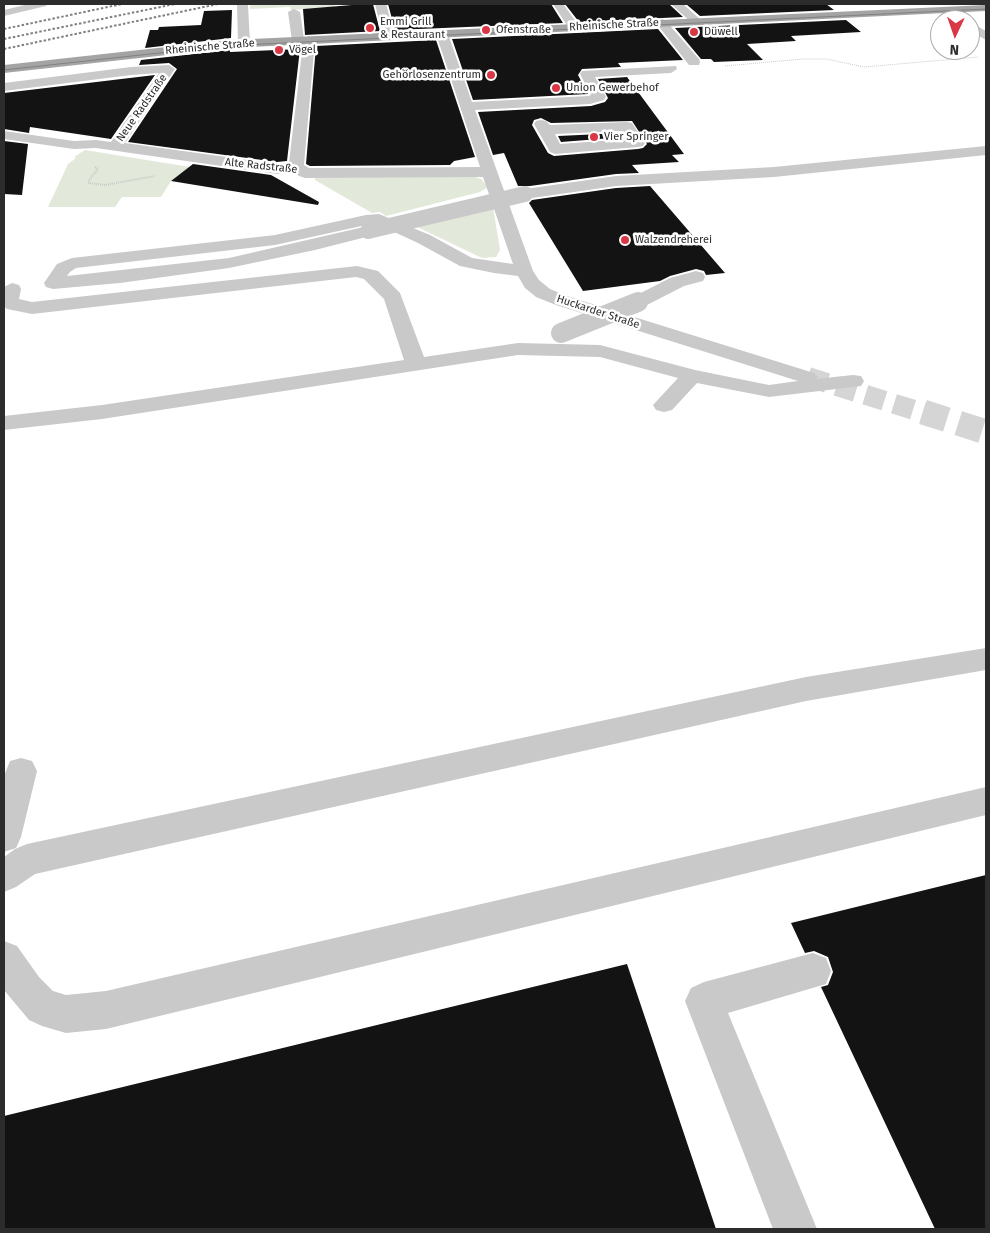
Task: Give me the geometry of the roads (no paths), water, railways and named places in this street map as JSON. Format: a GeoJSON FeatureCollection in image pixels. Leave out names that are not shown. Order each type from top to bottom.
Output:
{"type":"FeatureCollection","features":[{"type":"Feature","properties":{"kind":"main road","name":"Rheinische Straße"},"geometry":{"type":"LineString","coordinates":[[946,10],[986,8]]}},
{"type":"Feature","properties":{"kind":"main road","name":"Rheinische Straße"},"geometry":{"type":"LineString","coordinates":[[4,69],[62,64],[170,49],[244,43],[930,11]]}},
{"type":"Feature","properties":{"kind":"street"},"geometry":{"type":"LineString","coordinates":[[4,13],[42,4]]}},
{"type":"Feature","properties":{"kind":"street"},"geometry":{"type":"LineString","coordinates":[[380,4],[389,36]]}},
{"type":"Feature","properties":{"kind":"street"},"geometry":{"type":"LineString","coordinates":[[558,4],[574,27]]}},
{"type":"Feature","properties":{"kind":"street"},"geometry":{"type":"LineString","coordinates":[[677,4],[696,21]]}},
{"type":"Feature","properties":{"kind":"street"},"geometry":{"type":"LineString","coordinates":[[242,5],[244,43]]}},
{"type":"Feature","properties":{"kind":"street"},"geometry":{"type":"LineString","coordinates":[[294,12],[304,41],[298,161],[295,167]]}},
{"type":"Feature","properties":{"kind":"street"},"geometry":{"type":"LineString","coordinates":[[662,23],[694,62]]}},
{"type":"Feature","properties":{"kind":"street","name":"Huckarder Straße"},"geometry":{"type":"LineString","coordinates":[[442,34],[524,271],[532,284],[543,293],[563,301],[807,377]]}},
{"type":"Feature","properties":{"kind":"street","name":"Rheinische Straße"},"geometry":{"type":"LineString","coordinates":[[4,86],[131,71],[169,69]]}},
{"type":"Feature","properties":{"kind":"street","name":"Neue Radstraße"},"geometry":{"type":"LineString","coordinates":[[114,147],[169,69]]}},
{"type":"Feature","properties":{"kind":"street"},"geometry":{"type":"LineString","coordinates":[[466,106],[590,100],[599,97],[587,74],[671,69]]}},
{"type":"Feature","properties":{"kind":"street"},"geometry":{"type":"LineString","coordinates":[[528,104],[555,149],[638,144],[627,126],[542,126]]}},
{"type":"Feature","properties":{"kind":"street","name":"Alte Radstraße"},"geometry":{"type":"LineString","coordinates":[[4,134],[74,145],[96,144],[277,169],[295,167],[302,169],[304,173],[489,172]]}},
{"type":"Feature","properties":{"kind":"street"},"geometry":{"type":"LineString","coordinates":[[367,225],[525,194],[608,182],[774,172],[986,150]]}},
{"type":"Feature","properties":{"kind":"street"},"geometry":{"type":"LineString","coordinates":[[416,364],[393,297],[371,275],[356,271],[32,308],[14,305],[9,301],[27,287],[228,263],[309,246],[379,219],[424,239],[466,262],[494,268],[524,271]]}},
{"type":"Feature","properties":{"kind":"street"},"geometry":{"type":"LineString","coordinates":[[518,349],[638,302],[677,282],[696,277]]}},
{"type":"Feature","properties":{"kind":"street"},"geometry":{"type":"LineString","coordinates":[[4,423],[102,412],[518,349],[600,351],[692,376],[768,391],[853,381]]}},
{"type":"Feature","properties":{"kind":"street"},"geometry":{"type":"LineString","coordinates":[[664,405],[692,376]]}},
{"type":"Feature","properties":{"kind":"street"},"geometry":{"type":"LineString","coordinates":[[4,876],[27,860],[778,695],[986,659]]}},
{"type":"Feature","properties":{"kind":"street"},"geometry":{"type":"LineString","coordinates":[[4,837],[21,771]]}},
{"type":"Feature","properties":{"kind":"street"},"geometry":{"type":"LineString","coordinates":[[4,959],[26,990],[42,1006],[66,1014],[106,1010],[986,801]]}},
{"type":"Feature","properties":{"kind":"street"},"geometry":{"type":"LineString","coordinates":[[795,1229],[704,1001],[813,970]]}},
{"type":"Feature","properties":{"kind":"tunnel"},"geometry":{"type":"LineString","coordinates":[[808,377],[927,414]]}},
{"type":"Feature","properties":{"kind":"tunnel"},"geometry":{"type":"LineString","coordinates":[[923,412],[986,432]]}},
{"type":"Feature","properties":{"kind":"tram line"},"geometry":{"type":"LineString","coordinates":[[4,70],[223,46],[986,9]]}},
{"type":"Feature","properties":{"kind":"railway"},"geometry":{"type":"LineString","coordinates":[[4,29],[122,4]]}},
{"type":"Feature","properties":{"kind":"railway"},"geometry":{"type":"LineString","coordinates":[[4,39],[175,4]]}},
{"type":"Feature","properties":{"kind":"railway"},"geometry":{"type":"LineString","coordinates":[[4,49],[218,4]]}},
{"type":"Feature","properties":{"kind":"place","name":"Emmi Grill & Restaurant"},"geometry":{"type":"Point","coordinates":[370,28]}},
{"type":"Feature","properties":{"kind":"place","name":"Ofenstraße"},"geometry":{"type":"Point","coordinates":[486,30]}},
{"type":"Feature","properties":{"kind":"place","name":"Düwell"},"geometry":{"type":"Point","coordinates":[694,32]}},
{"type":"Feature","properties":{"kind":"place","name":"Vögel"},"geometry":{"type":"Point","coordinates":[279,50]}},
{"type":"Feature","properties":{"kind":"place","name":"Gehörlosenzentrum"},"geometry":{"type":"Point","coordinates":[491,75]}},
{"type":"Feature","properties":{"kind":"place","name":"Union Gewerbehof"},"geometry":{"type":"Point","coordinates":[556,88]}},
{"type":"Feature","properties":{"kind":"place","name":"Vier Springer"},"geometry":{"type":"Point","coordinates":[594,137]}},
{"type":"Feature","properties":{"kind":"place","name":"Walzendreherei"},"geometry":{"type":"Point","coordinates":[625,240]}}]}
